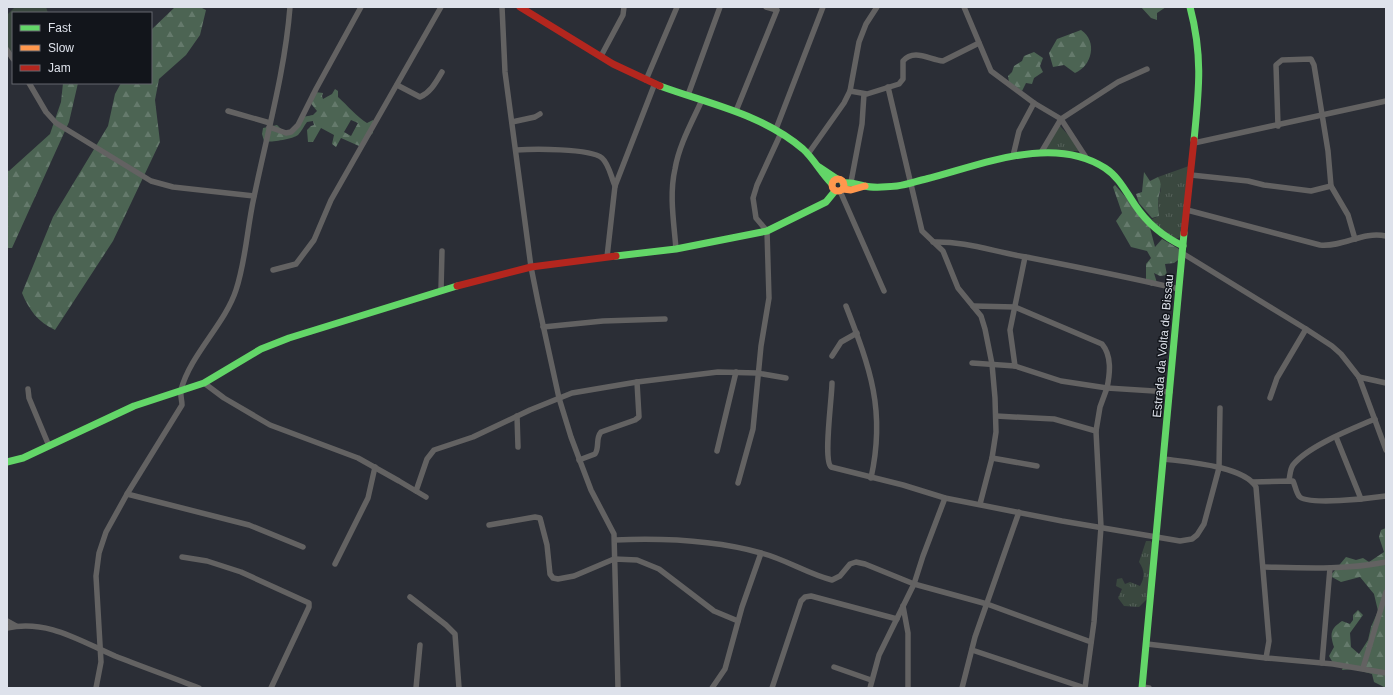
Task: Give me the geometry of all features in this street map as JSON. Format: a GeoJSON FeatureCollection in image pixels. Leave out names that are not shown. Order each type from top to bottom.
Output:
{"type":"FeatureCollection","features":[{"type":"Feature","properties":{"kind":"street"},"geometry":{"type":"LineString","coordinates":[[96,688],[101,662],[96,576],[99,553],[106,532],[127,494],[182,405],[180,391],[194,363],[224,315],[236,290],[288,33],[290,7]]}},
{"type":"Feature","properties":{"kind":"street"},"geometry":{"type":"LineString","coordinates":[[228,111],[270,125],[286,134],[291,132],[298,125],[316,89],[362,7]]}},
{"type":"Feature","properties":{"kind":"street"},"geometry":{"type":"LineString","coordinates":[[273,270],[296,264],[314,240],[331,200],[441,7]]}},
{"type":"Feature","properties":{"kind":"street"},"geometry":{"type":"LineString","coordinates":[[502,7],[503,54],[532,268],[543,327],[559,398],[579,460],[591,490],[614,534],[618,688]]}},
{"type":"Feature","properties":{"kind":"street"},"geometry":{"type":"LineString","coordinates":[[520,7],[601,56],[646,80],[736,111],[779,131],[808,154],[838,186],[884,291]]}},
{"type":"Feature","properties":{"kind":"street"},"geometry":{"type":"LineString","coordinates":[[601,56],[623,15],[624,7]]}},
{"type":"Feature","properties":{"kind":"street"},"geometry":{"type":"LineString","coordinates":[[646,80],[677,7]]}},
{"type":"Feature","properties":{"kind":"street"},"geometry":{"type":"LineString","coordinates":[[688,95],[720,7]]}},
{"type":"Feature","properties":{"kind":"street"},"geometry":{"type":"LineString","coordinates":[[736,111],[778,9],[766,7]]}},
{"type":"Feature","properties":{"kind":"street"},"geometry":{"type":"LineString","coordinates":[[738,483],[753,429],[758,373],[769,298],[767,231],[756,218],[753,198],[779,131],[823,7]]}},
{"type":"Feature","properties":{"kind":"street"},"geometry":{"type":"LineString","coordinates":[[808,154],[844,103],[850,91],[863,32],[877,7]]}},
{"type":"Feature","properties":{"kind":"street"},"geometry":{"type":"LineString","coordinates":[[964,7],[991,70],[1034,103],[1062,119],[1087,159]]}},
{"type":"Feature","properties":{"kind":"street","name":"Estrada da Volta de Bissau"},"geometry":{"type":"LineString","coordinates":[[1145,688],[1147,644],[1200,66],[1197,34],[1190,7]]}},
{"type":"Feature","properties":{"kind":"street"},"geometry":{"type":"LineString","coordinates":[[850,91],[864,94],[899,84],[904,79],[903,61],[907,58],[923,55],[943,61],[979,43]]}},
{"type":"Feature","properties":{"kind":"street"},"geometry":{"type":"LineString","coordinates":[[1278,126],[1276,65],[1282,60],[1311,59],[1313,61],[1328,151],[1331,186],[1348,215],[1355,239]]}},
{"type":"Feature","properties":{"kind":"street"},"geometry":{"type":"LineString","coordinates":[[1042,151],[1062,119],[1118,82],[1147,69]]}},
{"type":"Feature","properties":{"kind":"street"},"geometry":{"type":"LineString","coordinates":[[397,85],[420,97],[426,94],[442,72]]}},
{"type":"Feature","properties":{"kind":"street"},"geometry":{"type":"LineString","coordinates":[[607,257],[615,186],[655,83]]}},
{"type":"Feature","properties":{"kind":"street"},"geometry":{"type":"LineString","coordinates":[[31,84],[46,112],[60,126],[151,181],[163,185],[254,196]]}},
{"type":"Feature","properties":{"kind":"street"},"geometry":{"type":"LineString","coordinates":[[888,87],[922,231],[943,251],[958,288],[984,322],[992,364],[996,432],[992,458],[980,504]]}},
{"type":"Feature","properties":{"kind":"street"},"geometry":{"type":"LineString","coordinates":[[852,182],[862,124],[864,94]]}},
{"type":"Feature","properties":{"kind":"street"},"geometry":{"type":"LineString","coordinates":[[676,249],[672,198],[675,168],[689,128],[702,100]]}},
{"type":"Feature","properties":{"kind":"street"},"geometry":{"type":"LineString","coordinates":[[1194,143],[1278,126],[1386,101]]}},
{"type":"Feature","properties":{"kind":"street"},"geometry":{"type":"LineString","coordinates":[[1013,156],[1019,131],[1034,103]]}},
{"type":"Feature","properties":{"kind":"street"},"geometry":{"type":"LineString","coordinates":[[512,122],[540,114]]}},
{"type":"Feature","properties":{"kind":"street"},"geometry":{"type":"LineString","coordinates":[[516,150],[550,149],[598,155],[606,162],[615,186]]}},
{"type":"Feature","properties":{"kind":"street"},"geometry":{"type":"LineString","coordinates":[[838,186],[851,190],[865,186],[888,186],[910,183],[1013,156],[1042,151],[1067,153],[1087,159],[1105,168],[1116,177],[1150,222],[1164,236],[1183,250],[1332,346],[1359,377],[1386,450]]}},
{"type":"Feature","properties":{"kind":"street"},"geometry":{"type":"LineString","coordinates":[[1191,175],[1248,181],[1264,185],[1310,191],[1331,186]]}},
{"type":"Feature","properties":{"kind":"street"},"geometry":{"type":"LineString","coordinates":[[7,462],[23,458],[134,406],[204,383],[261,348],[384,307],[441,290],[532,268],[676,249],[767,231],[826,202],[838,186],[852,182],[865,186]]}},
{"type":"Feature","properties":{"kind":"street"},"geometry":{"type":"LineString","coordinates":[[1187,210],[1320,245],[1337,245],[1374,235],[1386,236]]}},
{"type":"Feature","properties":{"kind":"street"},"geometry":{"type":"LineString","coordinates":[[933,242],[965,243],[1025,257],[1092,269],[1179,289]]}},
{"type":"Feature","properties":{"kind":"street"},"geometry":{"type":"LineString","coordinates":[[441,290],[442,251]]}},
{"type":"Feature","properties":{"kind":"street"},"geometry":{"type":"LineString","coordinates":[[1015,366],[1010,337],[1025,257]]}},
{"type":"Feature","properties":{"kind":"street"},"geometry":{"type":"LineString","coordinates":[[846,306],[868,362],[878,420],[878,438],[871,478]]}},
{"type":"Feature","properties":{"kind":"street"},"geometry":{"type":"LineString","coordinates":[[972,650],[1085,688],[1091,642],[1101,527],[1101,501],[1096,431],[1100,407],[1107,388],[1110,363],[1107,350],[1102,344],[1015,307],[973,306]]}},
{"type":"Feature","properties":{"kind":"street"},"geometry":{"type":"LineString","coordinates":[[543,327],[603,321],[665,319]]}},
{"type":"Feature","properties":{"kind":"street"},"geometry":{"type":"LineString","coordinates":[[1270,398],[1277,378],[1306,329]]}},
{"type":"Feature","properties":{"kind":"street"},"geometry":{"type":"LineString","coordinates":[[832,356],[841,342],[857,333]]}},
{"type":"Feature","properties":{"kind":"street"},"geometry":{"type":"LineString","coordinates":[[972,363],[1015,366],[1041,376],[1061,381],[1107,388],[1170,392]]}},
{"type":"Feature","properties":{"kind":"street"},"geometry":{"type":"LineString","coordinates":[[717,452],[736,372]]}},
{"type":"Feature","properties":{"kind":"street"},"geometry":{"type":"LineString","coordinates":[[416,491],[427,459],[434,450],[473,437],[517,416],[559,398],[580,391],[695,374],[736,372],[758,373],[786,378]]}},
{"type":"Feature","properties":{"kind":"street"},"geometry":{"type":"LineString","coordinates":[[1359,377],[1386,383]]}},
{"type":"Feature","properties":{"kind":"street"},"geometry":{"type":"LineString","coordinates":[[579,460],[595,454],[597,450],[598,437],[601,432],[635,420],[639,417],[637,382]]}},
{"type":"Feature","properties":{"kind":"street"},"geometry":{"type":"LineString","coordinates":[[204,383],[224,398],[270,425],[358,458],[426,498]]}},
{"type":"Feature","properties":{"kind":"street"},"geometry":{"type":"LineString","coordinates":[[832,383],[827,448],[828,464],[831,467],[903,485],[945,498],[1180,541],[1192,539],[1197,536],[1204,524],[1219,468],[1220,408]]}},
{"type":"Feature","properties":{"kind":"street"},"geometry":{"type":"LineString","coordinates":[[28,389],[29,398],[49,446]]}},
{"type":"Feature","properties":{"kind":"street"},"geometry":{"type":"LineString","coordinates":[[517,416],[518,447]]}},
{"type":"Feature","properties":{"kind":"street"},"geometry":{"type":"LineString","coordinates":[[996,416],[1054,419],[1096,431]]}},
{"type":"Feature","properties":{"kind":"street"},"geometry":{"type":"LineString","coordinates":[[1289,480],[1292,466],[1302,457],[1336,437],[1375,419]]}},
{"type":"Feature","properties":{"kind":"street"},"geometry":{"type":"LineString","coordinates":[[1336,437],[1361,499]]}},
{"type":"Feature","properties":{"kind":"street"},"geometry":{"type":"LineString","coordinates":[[992,458],[1037,466]]}},
{"type":"Feature","properties":{"kind":"street"},"geometry":{"type":"LineString","coordinates":[[1164,459],[1219,468],[1242,475],[1253,482],[1256,487],[1269,631],[1266,658]]}},
{"type":"Feature","properties":{"kind":"street"},"geometry":{"type":"LineString","coordinates":[[335,564],[368,498],[375,467]]}},
{"type":"Feature","properties":{"kind":"street"},"geometry":{"type":"LineString","coordinates":[[1253,482],[1292,481],[1296,487],[1298,496],[1305,500],[1361,499],[1386,496]]}},
{"type":"Feature","properties":{"kind":"street"},"geometry":{"type":"LineString","coordinates":[[127,494],[249,525],[303,547]]}},
{"type":"Feature","properties":{"kind":"street"},"geometry":{"type":"LineString","coordinates":[[870,688],[879,655],[914,584],[945,498]]}},
{"type":"Feature","properties":{"kind":"street"},"geometry":{"type":"LineString","coordinates":[[962,688],[972,650],[1019,512]]}},
{"type":"Feature","properties":{"kind":"street"},"geometry":{"type":"LineString","coordinates":[[489,525],[535,517],[540,518],[547,545],[550,574],[555,579],[580,574],[614,559],[637,560],[649,564],[714,611],[738,621]]}},
{"type":"Feature","properties":{"kind":"street"},"geometry":{"type":"LineString","coordinates":[[615,540],[690,541],[761,553],[832,580],[840,576],[850,564],[856,562],[865,564],[914,584],[987,604],[1091,642]]}},
{"type":"Feature","properties":{"kind":"street"},"geometry":{"type":"LineString","coordinates":[[712,688],[725,669],[738,621],[761,553]]}},
{"type":"Feature","properties":{"kind":"street"},"geometry":{"type":"LineString","coordinates":[[182,557],[207,561],[241,572],[293,594],[309,603],[309,607],[271,688]]}},
{"type":"Feature","properties":{"kind":"street"},"geometry":{"type":"LineString","coordinates":[[1264,567],[1330,568],[1369,566],[1386,562]]}},
{"type":"Feature","properties":{"kind":"street"},"geometry":{"type":"LineString","coordinates":[[1322,663],[1330,568]]}},
{"type":"Feature","properties":{"kind":"street"},"geometry":{"type":"LineString","coordinates":[[1363,668],[1386,592]]}},
{"type":"Feature","properties":{"kind":"street"},"geometry":{"type":"LineString","coordinates":[[772,688],[801,601],[805,597],[811,596],[897,619]]}},
{"type":"Feature","properties":{"kind":"street"},"geometry":{"type":"LineString","coordinates":[[410,597],[446,625],[455,634],[459,688]]}},
{"type":"Feature","properties":{"kind":"street"},"geometry":{"type":"LineString","coordinates":[[903,606],[908,633],[908,688]]}},
{"type":"Feature","properties":{"kind":"street"},"geometry":{"type":"LineString","coordinates":[[7,621],[16,626]]}},
{"type":"Feature","properties":{"kind":"street"},"geometry":{"type":"LineString","coordinates":[[7,628],[16,626],[43,626],[56,630],[199,688]]}},
{"type":"Feature","properties":{"kind":"street"},"geometry":{"type":"LineString","coordinates":[[1147,644],[1322,663],[1363,668],[1386,673]]}},
{"type":"Feature","properties":{"kind":"street"},"geometry":{"type":"LineString","coordinates":[[416,688],[420,645]]}},
{"type":"Feature","properties":{"kind":"street"},"geometry":{"type":"LineString","coordinates":[[834,667],[872,680]]}},
{"type":"Feature","properties":{"kind":"green space"},"geometry":{"type":"Polygon","coordinates":[[[15,7],[46,7],[48,12],[12,12],[12,52],[7,54],[7,15],[15,7]]]}},
{"type":"Feature","properties":{"kind":"green space"},"geometry":{"type":"Polygon","coordinates":[[[175,7],[200,7],[206,10],[200,35],[186,55],[159,79],[155,100],[160,142],[113,241],[55,330],[35,315],[22,293],[53,217],[108,126],[115,94],[120,84],[152,84],[152,29],[175,7]]]}},
{"type":"Feature","properties":{"kind":"green space"},"geometry":{"type":"Polygon","coordinates":[[[1141,7],[1166,7],[1157,13],[1157,20],[1151,18],[1141,7]]]}},
{"type":"Feature","properties":{"kind":"green space"},"geometry":{"type":"Polygon","coordinates":[[[1081,30],[1090,40],[1091,47],[1091,53],[1086,65],[1075,73],[1064,65],[1053,67],[1049,53],[1057,39],[1081,30]]]}},
{"type":"Feature","properties":{"kind":"green space"},"geometry":{"type":"Polygon","coordinates":[[[1034,52],[1043,58],[1040,66],[1043,72],[1034,78],[1032,84],[1026,83],[1022,91],[1009,82],[1008,76],[1012,72],[1014,66],[1022,61],[1024,56],[1034,52]]]}},
{"type":"Feature","properties":{"kind":"green space"},"geometry":{"type":"Polygon","coordinates":[[[63,84],[78,84],[69,122],[12,248],[7,248],[7,170],[9,171],[50,134],[61,102],[63,84]]]}},
{"type":"Feature","properties":{"kind":"green space"},"geometry":{"type":"Polygon","coordinates":[[[335,89],[338,91],[338,97],[360,118],[367,123],[373,120],[373,133],[359,146],[341,138],[336,147],[332,144],[334,135],[321,128],[313,142],[308,142],[307,130],[314,125],[313,121],[307,122],[298,135],[276,141],[264,141],[262,134],[263,128],[277,125],[285,133],[295,127],[300,119],[313,115],[317,111],[309,101],[311,93],[323,93],[323,99],[332,94],[335,89]],[[351,120],[344,132],[351,136],[358,123],[351,120]]]}},
{"type":"Feature","properties":{"kind":"green space"},"geometry":{"type":"Polygon","coordinates":[[[1057,123],[1077,144],[1080,151],[1044,151],[1057,123]]]}},
{"type":"Feature","properties":{"kind":"green space"},"geometry":{"type":"Polygon","coordinates":[[[1189,166],[1182,234],[1179,238],[1174,239],[1155,225],[1152,219],[1159,216],[1158,201],[1161,189],[1158,177],[1189,166]]]}},
{"type":"Feature","properties":{"kind":"green space"},"geometry":{"type":"Polygon","coordinates":[[[1144,172],[1150,181],[1158,177],[1161,184],[1158,200],[1159,216],[1152,218],[1139,203],[1136,194],[1142,192],[1144,172]]]}},
{"type":"Feature","properties":{"kind":"green space"},"geometry":{"type":"Polygon","coordinates":[[[1115,185],[1149,224],[1155,247],[1162,239],[1179,249],[1181,258],[1174,263],[1165,264],[1167,275],[1160,276],[1154,273],[1157,283],[1152,286],[1146,283],[1146,264],[1151,258],[1147,251],[1131,247],[1116,221],[1122,213],[1113,187],[1115,185]]]}},
{"type":"Feature","properties":{"kind":"green space"},"geometry":{"type":"Polygon","coordinates":[[[1386,528],[1386,688],[1374,682],[1372,674],[1354,669],[1342,670],[1344,664],[1333,663],[1329,656],[1334,647],[1332,639],[1333,629],[1342,621],[1350,624],[1353,620],[1353,615],[1358,610],[1363,615],[1350,633],[1351,647],[1359,654],[1368,640],[1371,627],[1378,611],[1374,594],[1360,577],[1341,582],[1330,576],[1346,557],[1356,560],[1363,558],[1369,562],[1384,552],[1379,537],[1381,530],[1386,528]]]}},
{"type":"Feature","properties":{"kind":"green space"},"geometry":{"type":"Polygon","coordinates":[[[1146,541],[1151,541],[1154,546],[1148,598],[1139,607],[1124,606],[1118,598],[1122,589],[1116,586],[1117,579],[1122,578],[1125,584],[1130,582],[1140,586],[1144,574],[1139,562],[1146,541]]]}},
{"type":"Feature","properties":{"kind":"traffic: fast"},"geometry":{"type":"LineString","coordinates":[[1190,7],[1197,41],[1199,73],[1194,140]]}},
{"type":"Feature","properties":{"kind":"traffic: fast"},"geometry":{"type":"LineString","coordinates":[[660,86],[753,118],[770,127],[803,149],[832,184]]}},
{"type":"Feature","properties":{"kind":"traffic: fast"},"geometry":{"type":"LineString","coordinates":[[843,183],[872,187],[897,186],[993,160],[1040,153],[1063,153],[1085,158],[1105,168],[1118,180],[1150,224],[1183,246]]}},
{"type":"Feature","properties":{"kind":"traffic: fast"},"geometry":{"type":"LineString","coordinates":[[819,167],[837,179]]}},
{"type":"Feature","properties":{"kind":"traffic: fast"},"geometry":{"type":"LineString","coordinates":[[616,256],[676,249],[767,231],[826,202],[835,191]]}},
{"type":"Feature","properties":{"kind":"traffic: fast"},"geometry":{"type":"LineString","coordinates":[[1142,688],[1184,233]]}},
{"type":"Feature","properties":{"kind":"traffic: fast"},"geometry":{"type":"LineString","coordinates":[[7,462],[23,458],[134,406],[204,383],[261,349],[289,338],[457,286]]}},
{"type":"Feature","properties":{"kind":"traffic: slow"},"geometry":{"type":"LineString","coordinates":[[838,179],[842,181],[844,185],[842,189],[838,191],[834,189],[832,185],[834,181],[838,179]]}},
{"type":"Feature","properties":{"kind":"traffic: slow"},"geometry":{"type":"LineString","coordinates":[[843,189],[851,190],[865,186]]}},
{"type":"Feature","properties":{"kind":"traffic: jam"},"geometry":{"type":"LineString","coordinates":[[520,7],[613,64],[660,86]]}},
{"type":"Feature","properties":{"kind":"traffic: jam"},"geometry":{"type":"LineString","coordinates":[[1184,233],[1194,140]]}},
{"type":"Feature","properties":{"kind":"traffic: jam"},"geometry":{"type":"LineString","coordinates":[[457,286],[531,267],[616,256]]}}]}
